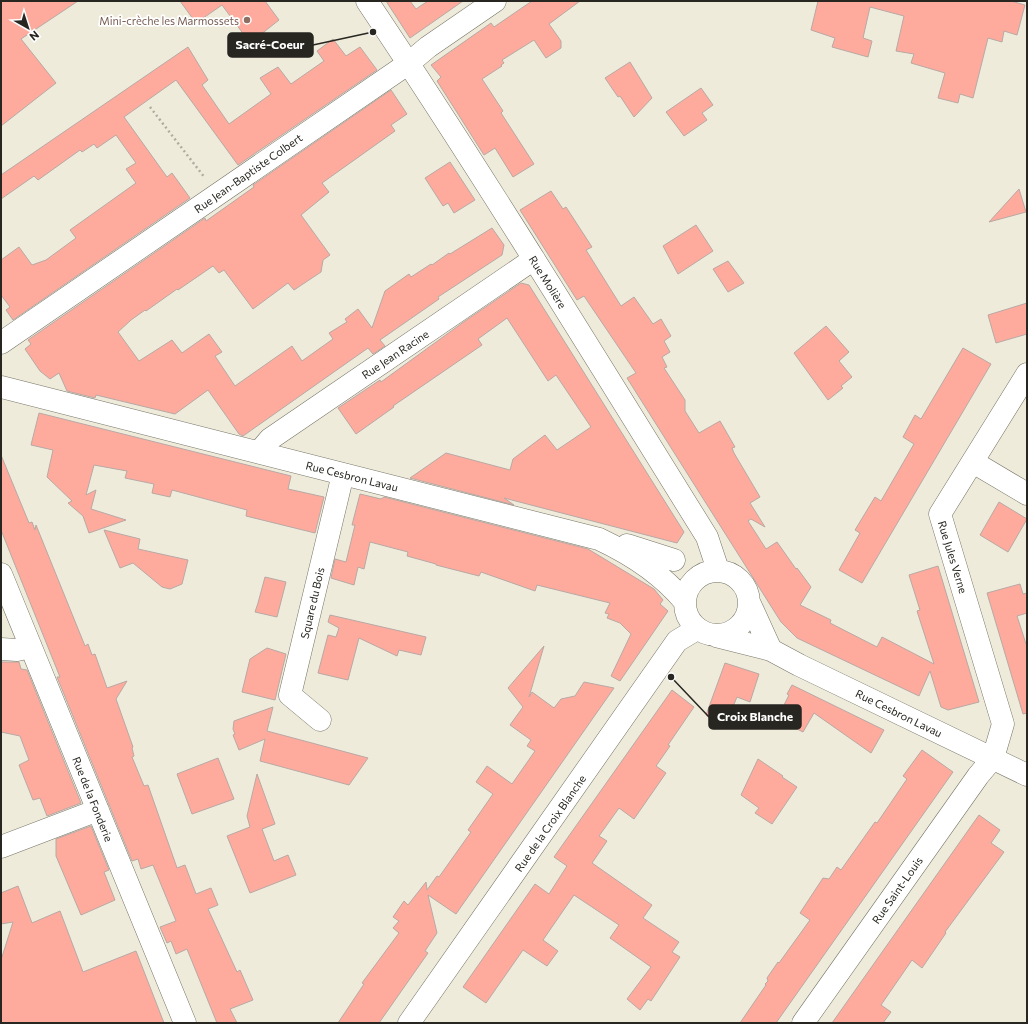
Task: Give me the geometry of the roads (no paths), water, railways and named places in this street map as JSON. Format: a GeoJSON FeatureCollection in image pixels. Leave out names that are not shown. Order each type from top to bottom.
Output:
{"type":"FeatureCollection","features":[{"type":"Feature","properties":{"kind":"street","name":"Rue Molière"},"geometry":{"type":"LineString","coordinates":[[367,1],[534,259],[707,537],[718,570]]}},
{"type":"Feature","properties":{"kind":"street","name":"Rue Jean-Baptiste Colbert"},"geometry":{"type":"LineString","coordinates":[[1,343],[408,63],[428,47],[495,1]]}},
{"type":"Feature","properties":{"kind":"street","name":"Rue Jean Racine"},"geometry":{"type":"LineString","coordinates":[[259,452],[270,439],[534,259]]}},
{"type":"Feature","properties":{"kind":"street","name":"Rue Jules Verne"},"geometry":{"type":"LineString","coordinates":[[993,758],[1003,724],[940,514],[1027,374]]}},
{"type":"Feature","properties":{"kind":"street","name":"Rue Cesbron Lavau"},"geometry":{"type":"LineString","coordinates":[[1,387],[599,539],[622,550],[666,581],[685,602]]}},
{"type":"Feature","properties":{"kind":"street"},"geometry":{"type":"LineString","coordinates":[[973,462],[1027,494]]}},
{"type":"Feature","properties":{"kind":"street","name":"Square du Bois"},"geometry":{"type":"LineString","coordinates":[[320,720],[290,696],[343,474]]}},
{"type":"Feature","properties":{"kind":"street"},"geometry":{"type":"LineString","coordinates":[[610,544],[621,543],[674,560]]}},
{"type":"Feature","properties":{"kind":"street"},"geometry":{"type":"LineString","coordinates":[[718,570],[728,572],[737,577],[745,585],[749,594],[750,604],[748,614],[743,624],[736,630],[726,635],[707,633],[690,621],[686,612],[685,602],[687,592],[692,582],[699,576],[718,570]]}},
{"type":"Feature","properties":{"kind":"street","name":"Rue de la Fonderie"},"geometry":{"type":"LineString","coordinates":[[1,574],[185,1023]]}},
{"type":"Feature","properties":{"kind":"street"},"geometry":{"type":"LineString","coordinates":[[750,604],[771,650]]}},
{"type":"Feature","properties":{"kind":"street","name":"Rue Cesbron Lavau"},"geometry":{"type":"LineString","coordinates":[[707,633],[771,650],[1027,775]]}},
{"type":"Feature","properties":{"kind":"street","name":"Rue de la Croix Blanche"},"geometry":{"type":"LineString","coordinates":[[409,1023],[677,641],[707,633]]}},
{"type":"Feature","properties":{"kind":"street"},"geometry":{"type":"LineString","coordinates":[[1,649],[17,650],[31,647]]}},
{"type":"Feature","properties":{"kind":"street","name":"Rue Saint-Louis"},"geometry":{"type":"LineString","coordinates":[[803,1023],[978,776],[993,758]]}},
{"type":"Feature","properties":{"kind":"street"},"geometry":{"type":"LineString","coordinates":[[1,847],[98,810]]}},
{"type":"Feature","properties":{"kind":"place","name":"Mini-crèche les Marmossets"},"geometry":{"type":"Point","coordinates":[247,20]}},
{"type":"Feature","properties":{"kind":"place","name":"Sacré-Coeur"},"geometry":{"type":"Point","coordinates":[373,32]}},
{"type":"Feature","properties":{"kind":"place","name":"Croix Blanche"},"geometry":{"type":"Point","coordinates":[671,677]}}]}
